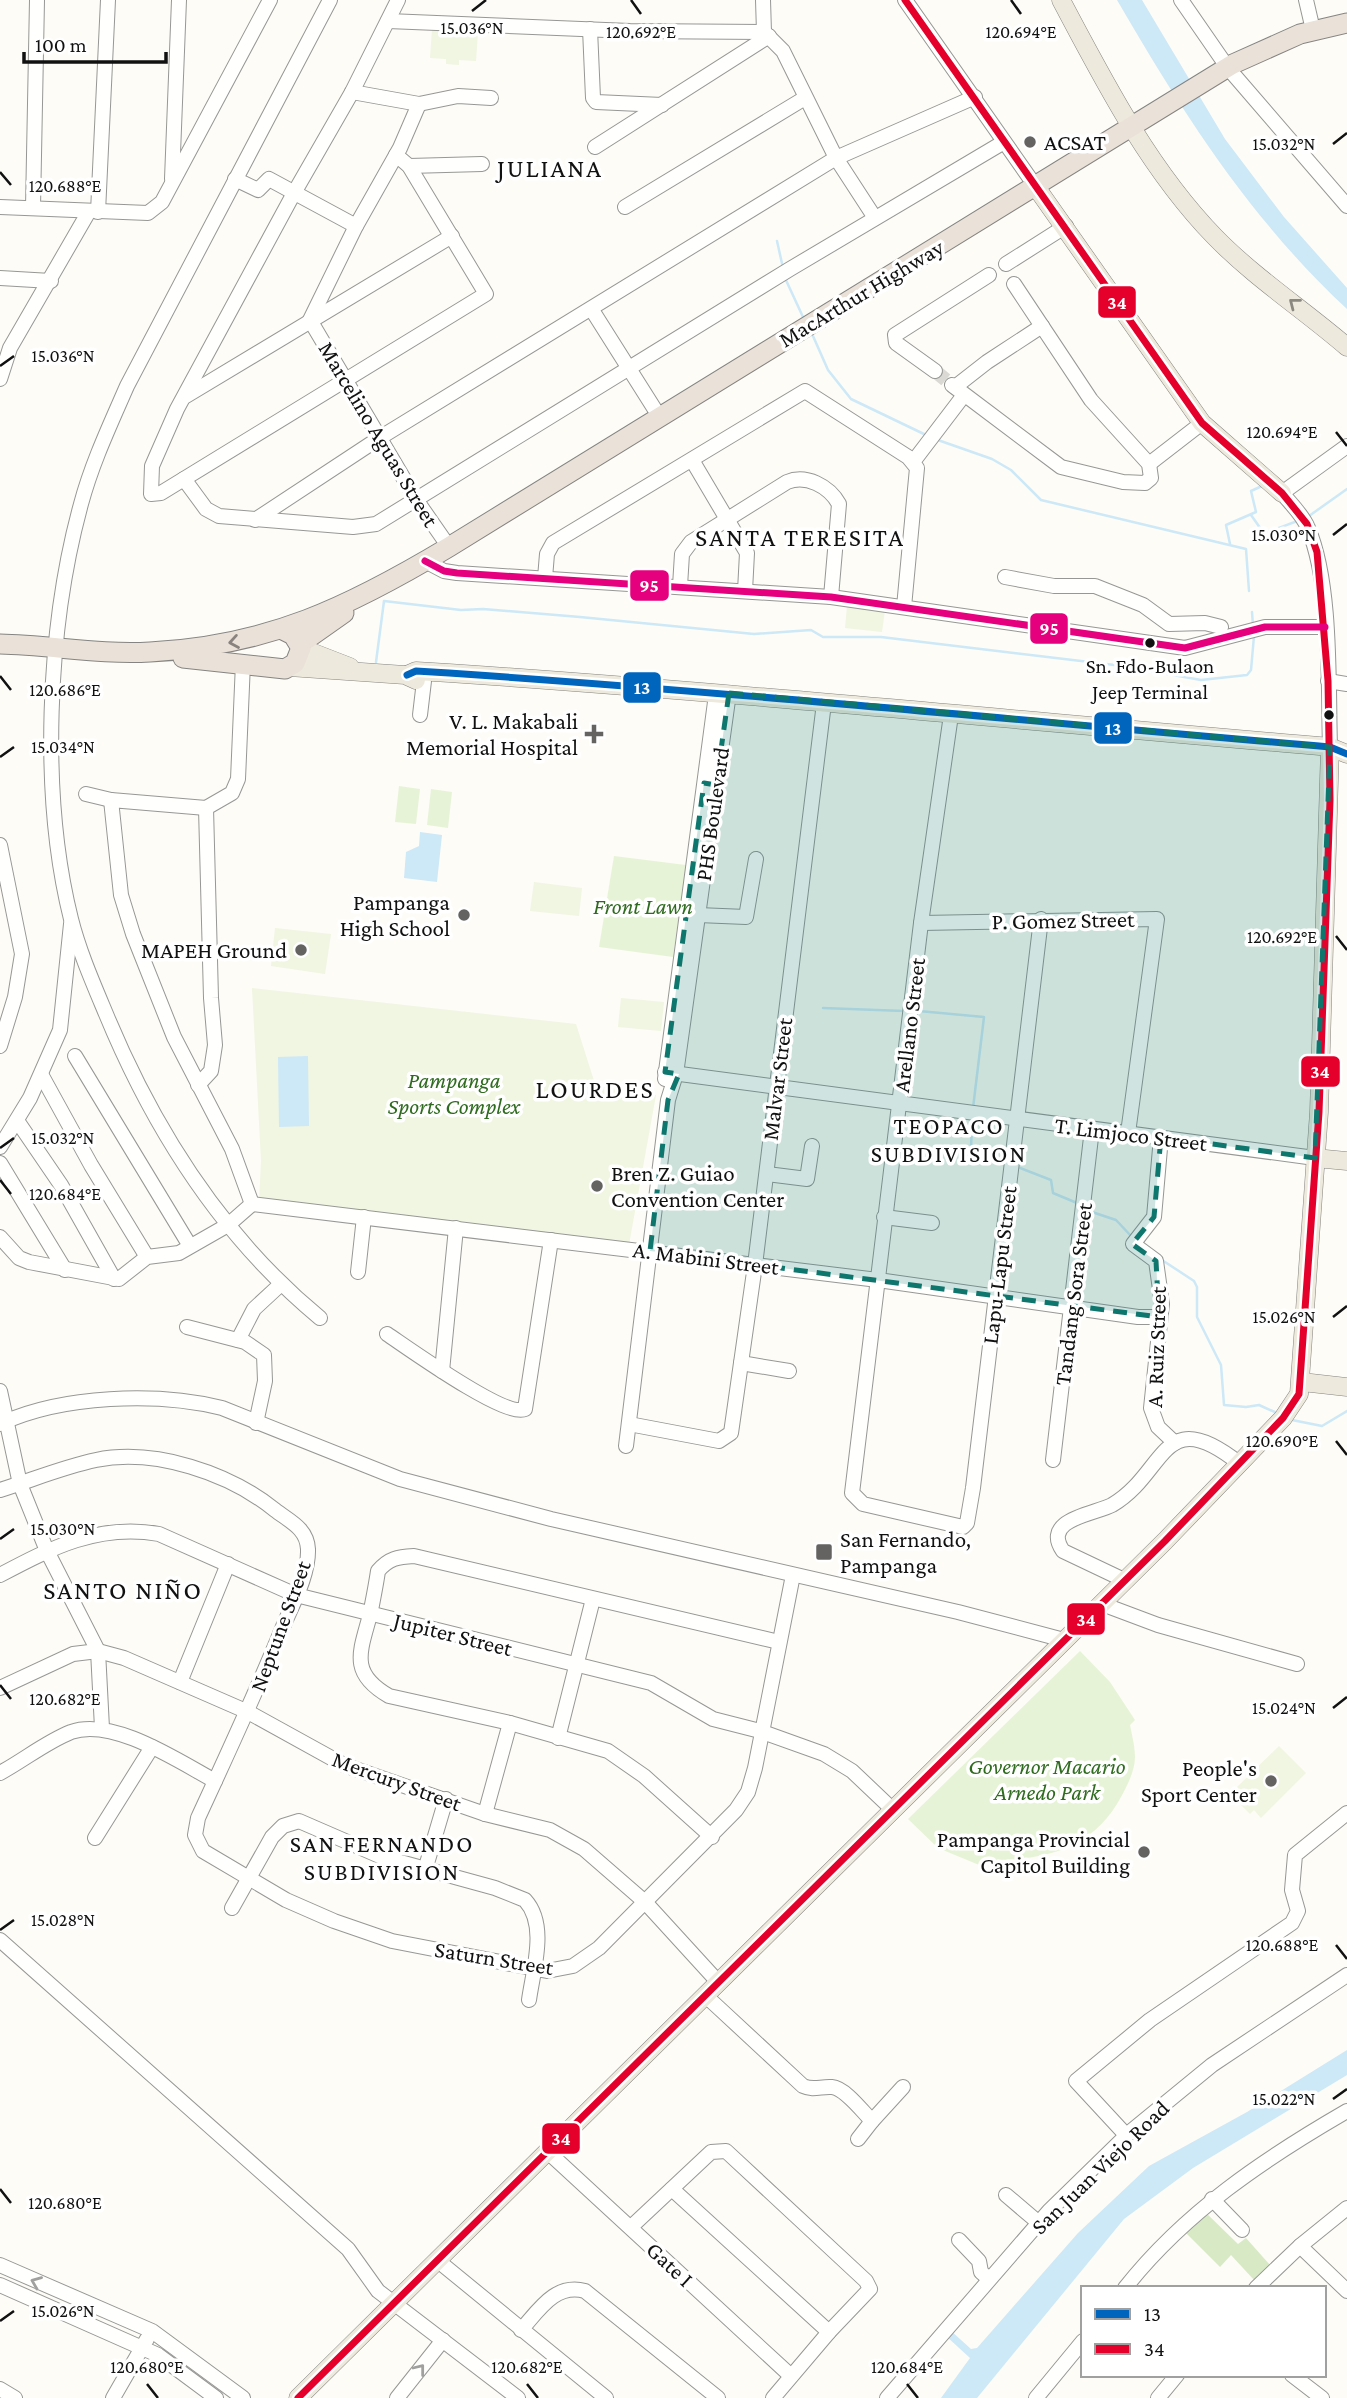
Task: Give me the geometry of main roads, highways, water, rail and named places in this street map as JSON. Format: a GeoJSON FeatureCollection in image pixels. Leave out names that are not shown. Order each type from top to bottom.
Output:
{"type":"FeatureCollection","features":[{"type":"Feature","properties":{"kind":"highway","name":"MacArthur Highway"},"geometry":{"type":"LineString","coordinates":[[148,652],[155,656],[280,667],[298,660],[300,646],[384,585],[1228,68],[1314,30],[1347,23]]}},
{"type":"Feature","properties":{"kind":"highway","name":"MacArthur Highway"},"geometry":{"type":"LineString","coordinates":[[0,644],[148,652],[205,647],[277,632],[384,585]]}},
{"type":"Feature","properties":{"kind":"highway"},"geometry":{"type":"LineString","coordinates":[[280,667],[261,650],[277,632],[293,635],[300,646]]}},
{"type":"Feature","properties":{"kind":"main road"},"geometry":{"type":"LineString","coordinates":[[1060,0],[1131,129],[1216,238],[1347,347]]}},
{"type":"Feature","properties":{"kind":"main road"},"geometry":{"type":"LineString","coordinates":[[1036,187],[1066,226],[1202,423],[1282,493]]}},
{"type":"Feature","properties":{"kind":"main road"},"geometry":{"type":"LineString","coordinates":[[300,646],[356,670]]}},
{"type":"Feature","properties":{"kind":"main road"},"geometry":{"type":"LineString","coordinates":[[280,667],[356,670],[416,678],[416,671],[449,673],[722,698],[824,702],[1330,747],[1347,754]]}},
{"type":"Feature","properties":{"kind":"main road"},"geometry":{"type":"LineString","coordinates":[[298,2398],[1102,1604],[1240,1464],[1286,1414],[1299,1394],[1302,1382],[1338,801],[1330,747]]}},
{"type":"Feature","properties":{"kind":"main road","name":"T. Limjoco Street"},"geometry":{"type":"LineString","coordinates":[[1315,1158],[1347,1161]]}},
{"type":"Feature","properties":{"kind":"main road"},"geometry":{"type":"LineString","coordinates":[[1302,1382],[1347,1387]]}},
{"type":"Feature","properties":{"kind":"water"},"geometry":{"type":"Polygon","coordinates":[[[1117,0],[1142,0],[1225,139],[1284,217],[1347,288],[1347,309],[1312,275],[1249,202],[1193,124],[1117,0]]]}},
{"type":"Feature","properties":{"kind":"water"},"geometry":{"type":"Polygon","coordinates":[[[420,832],[442,835],[437,882],[404,878],[406,852],[419,846],[420,832]]]}},
{"type":"Feature","properties":{"kind":"water"},"geometry":{"type":"Polygon","coordinates":[[[308,1056],[309,1126],[279,1127],[278,1057],[308,1056]]]}},
{"type":"Feature","properties":{"kind":"water"},"geometry":{"type":"Polygon","coordinates":[[[1347,2050],[1347,2075],[1193,2168],[1124,2219],[977,2398],[941,2398],[970,2358],[946,2336],[950,2330],[971,2349],[977,2348],[1078,2233],[1149,2166],[1247,2112],[1347,2050]]]}},
{"type":"Feature","properties":{"kind":"waterway"},"geometry":{"type":"LineString","coordinates":[[777,241],[783,268]]}},
{"type":"Feature","properties":{"kind":"waterway"},"geometry":{"type":"LineString","coordinates":[[785,278],[803,317]]}},
{"type":"Feature","properties":{"kind":"waterway"},"geometry":{"type":"LineString","coordinates":[[813,336],[828,370],[851,399],[926,435]]}},
{"type":"Feature","properties":{"kind":"waterway"},"geometry":{"type":"LineString","coordinates":[[935,439],[992,459],[1011,470],[1041,500],[1246,549],[1249,591]]}},
{"type":"Feature","properties":{"kind":"waterway"},"geometry":{"type":"LineString","coordinates":[[1230,544],[1226,525],[1256,512],[1251,491],[1262,486]]}},
{"type":"Feature","properties":{"kind":"waterway"},"geometry":{"type":"LineString","coordinates":[[1309,516],[1347,489]]}},
{"type":"Feature","properties":{"kind":"waterway"},"geometry":{"type":"LineString","coordinates":[[1251,515],[1263,532],[1300,520]]}},
{"type":"Feature","properties":{"kind":"waterway"},"geometry":{"type":"LineString","coordinates":[[376,662],[384,601],[461,610],[483,609],[754,634],[811,630],[823,637],[881,637],[1123,666],[1201,680],[1247,675],[1251,670],[1254,636]]}},
{"type":"Feature","properties":{"kind":"waterway"},"geometry":{"type":"LineString","coordinates":[[1252,612],[1253,626]]}},
{"type":"Feature","properties":{"kind":"waterway"},"geometry":{"type":"LineString","coordinates":[[823,1008],[904,1011]]}},
{"type":"Feature","properties":{"kind":"waterway"},"geometry":{"type":"LineString","coordinates":[[919,1011],[984,1017],[973,1108]]}},
{"type":"Feature","properties":{"kind":"waterway"},"geometry":{"type":"LineString","coordinates":[[972,1119],[971,1149],[981,1149],[981,1153],[990,1154],[997,1163],[1006,1163]]}},
{"type":"Feature","properties":{"kind":"waterway"},"geometry":{"type":"LineString","coordinates":[[1015,1166],[1051,1180],[1053,1193],[1077,1203]]}},
{"type":"Feature","properties":{"kind":"waterway"},"geometry":{"type":"LineString","coordinates":[[1089,1211],[1116,1220],[1132,1237]]}},
{"type":"Feature","properties":{"kind":"waterway"},"geometry":{"type":"LineString","coordinates":[[1162,1260],[1194,1281],[1197,1287],[1197,1317],[1221,1365],[1224,1405],[1259,1405],[1277,1413]]}},
{"type":"Feature","properties":{"kind":"waterway"},"geometry":{"type":"LineString","coordinates":[[1292,1420],[1322,1426],[1347,1411]]}},
{"type":"Feature","properties":{"kind":"tunnel"},"geometry":{"type":"LineString","coordinates":[[935,371],[952,385]]}},
{"type":"Feature","properties":{"kind":"place","name":"ACSAT"},"geometry":{"type":"Point","coordinates":[1030,142]}},
{"type":"Feature","properties":{"kind":"place","name":"Sn. Fdo-Bulaon Jeep Terminal"},"geometry":{"type":"Point","coordinates":[1150,643]}},
{"type":"Feature","properties":{"kind":"place","name":"V. L. Makabali Memorial Hospital"},"geometry":{"type":"Point","coordinates":[594,734]}},
{"type":"Feature","properties":{"kind":"place","name":"Pampanga High School"},"geometry":{"type":"Point","coordinates":[464,915]}},
{"type":"Feature","properties":{"kind":"place","name":"MAPEH Ground"},"geometry":{"type":"Point","coordinates":[301,950]}},
{"type":"Feature","properties":{"kind":"place","name":"Bren Z. Guiao Convention Center"},"geometry":{"type":"Point","coordinates":[597,1186]}},
{"type":"Feature","properties":{"kind":"place","name":"San Fernando, Pampanga"},"geometry":{"type":"Point","coordinates":[824,1552]}},
{"type":"Feature","properties":{"kind":"place","name":"People's Sport Center"},"geometry":{"type":"Point","coordinates":[1271,1781]}},
{"type":"Feature","properties":{"kind":"place","name":"Pampanga Provincial Capitol Building"},"geometry":{"type":"Point","coordinates":[1144,1852]}},
{"type":"Feature","properties":{"kind":"district","name":"JULIANA"},"geometry":{"type":"Point","coordinates":[550,168]}},
{"type":"Feature","properties":{"kind":"district","name":"SANTA TERESITA"},"geometry":{"type":"Point","coordinates":[800,537]}},
{"type":"Feature","properties":{"kind":"district","name":"LOURDES"},"geometry":{"type":"Point","coordinates":[595,1089]}},
{"type":"Feature","properties":{"kind":"district","name":"TEOPACO SUBDIVISION"},"geometry":{"type":"Point","coordinates":[949,1139]}},
{"type":"Feature","properties":{"kind":"district","name":"SANTO NIÑO"},"geometry":{"type":"Point","coordinates":[123,1590]}},
{"type":"Feature","properties":{"kind":"district","name":"SAN FERNANDO SUBDIVISION"},"geometry":{"type":"Point","coordinates":[382,1857]}},
{"type":"Feature","properties":{"kind":"park label","name":"Front Lawn"},"geometry":{"type":"Point","coordinates":[643,906]}},
{"type":"Feature","properties":{"kind":"park label","name":"Pampanga Sports Complex"},"geometry":{"type":"Point","coordinates":[454,1093]}},
{"type":"Feature","properties":{"kind":"park label","name":"Governor Macario Arnedo Park"},"geometry":{"type":"Point","coordinates":[1047,1779]}}]}
